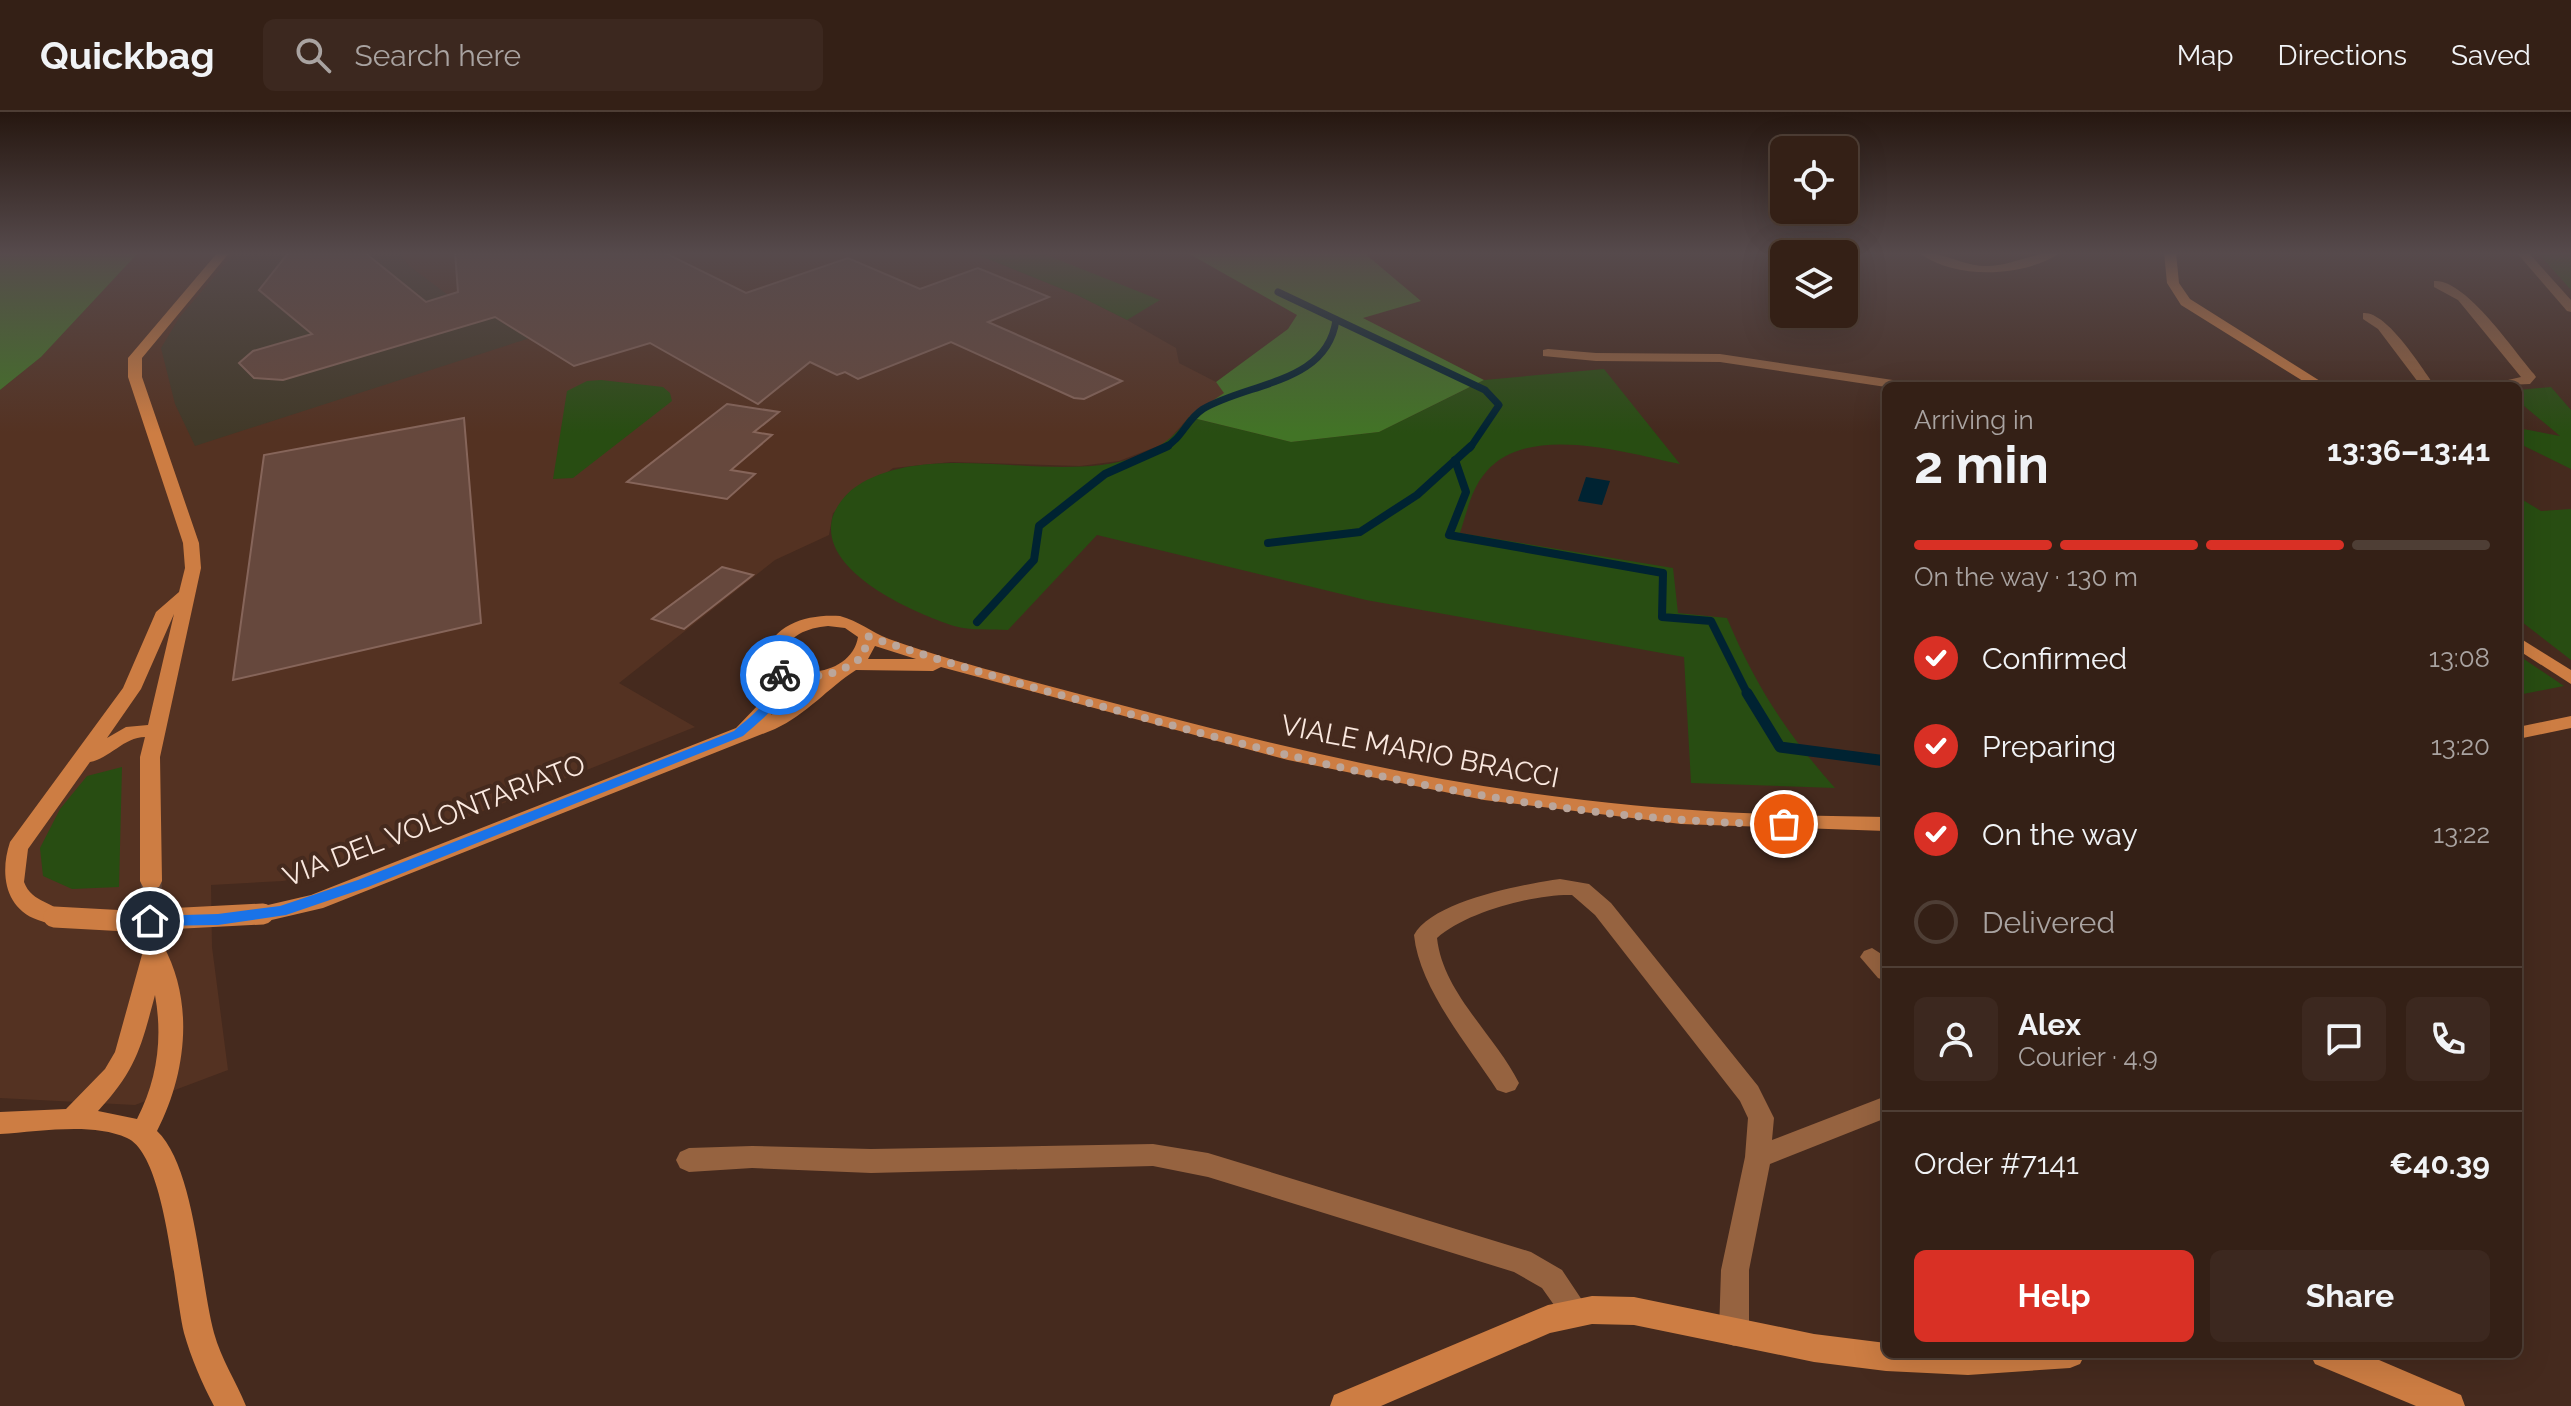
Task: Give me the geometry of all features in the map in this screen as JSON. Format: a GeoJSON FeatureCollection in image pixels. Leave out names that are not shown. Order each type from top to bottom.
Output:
{"type":"FeatureCollection","features":[{"type":"Feature","properties":{"kind":"street"},"geometry":{"type":"LineString","coordinates":[[151,881],[148,801],[155,731],[193,568],[191,543],[135,377],[134,364],[141,348],[172,312]]}},
{"type":"Feature","properties":{"kind":"street"},"geometry":{"type":"LineString","coordinates":[[2202,312],[2315,382]]}},
{"type":"Feature","properties":{"kind":"street"},"geometry":{"type":"LineString","coordinates":[[2475,312],[2529,377],[2518,382]]}},
{"type":"Feature","properties":{"kind":"street"},"geometry":{"type":"LineString","coordinates":[[2368,316],[2383,326],[2425,382]]}},
{"type":"Feature","properties":{"kind":"street"},"geometry":{"type":"LineString","coordinates":[[1548,353],[1732,359],[1882,382]]}},
{"type":"Feature","properties":{"kind":"street","name":"VIA DEL VOLONTARIATO"},"geometry":{"type":"LineString","coordinates":[[189,592],[159,620],[137,681],[81,763],[24,835],[11,869],[12,887],[21,902],[54,917],[155,921],[263,914],[334,895],[738,734],[765,727],[797,710],[846,668]]}},
{"type":"Feature","properties":{"kind":"street","name":"VIALE MARIO BRACCI"},"geometry":{"type":"LineString","coordinates":[[953,666],[846,668],[807,677],[781,670],[772,657],[783,636],[798,627],[815,622],[843,621],[855,625],[867,636],[953,666],[1286,756],[1501,797],[1606,812],[1718,822],[1882,824]]}},
{"type":"Feature","properties":{"kind":"street"},"geometry":{"type":"LineString","coordinates":[[846,668],[864,655],[867,636]]}},
{"type":"Feature","properties":{"kind":"street"},"geometry":{"type":"LineString","coordinates":[[2522,647],[2571,678]]}},
{"type":"Feature","properties":{"kind":"street","name":"VIA DEL VOLONTARIATO"},"geometry":{"type":"LineString","coordinates":[[738,734],[773,703],[779,690],[781,670]]}},
{"type":"Feature","properties":{"kind":"street"},"geometry":{"type":"LineString","coordinates":[[2522,732],[2571,722]]}},
{"type":"Feature","properties":{"kind":"street","name":"VIA DEL VOLONTARIATO"},"geometry":{"type":"LineString","coordinates":[[81,763],[133,731],[155,731]]}},
{"type":"Feature","properties":{"kind":"street"},"geometry":{"type":"LineString","coordinates":[[1506,1083],[1434,970],[1423,945],[1425,935],[1430,927],[1459,914],[1552,888],[1577,888],[1599,904],[1755,1103],[1761,1118],[1758,1157],[1735,1270],[1734,1332]]}},
{"type":"Feature","properties":{"kind":"street"},"geometry":{"type":"LineString","coordinates":[[72,1121],[114,1076],[127,1054],[155,951],[171,1007],[172,1039],[166,1085],[143,1133]]}},
{"type":"Feature","properties":{"kind":"street"},"geometry":{"type":"LineString","coordinates":[[1758,1157],[1882,1109]]}},
{"type":"Feature","properties":{"kind":"street"},"geometry":{"type":"LineString","coordinates":[[0,1123],[72,1121],[125,1126],[143,1133],[163,1156],[199,1334],[231,1406]]}},
{"type":"Feature","properties":{"kind":"street"},"geometry":{"type":"LineString","coordinates":[[689,1160],[752,1157],[871,1161],[1094,1154],[1180,1159],[1521,1261],[1552,1279],[1576,1312]]}},
{"type":"Feature","properties":{"kind":"street"},"geometry":{"type":"LineString","coordinates":[[1345,1406],[1548,1319],[1576,1312],[1634,1311],[1832,1351],[1882,1356]]}},
{"type":"Feature","properties":{"kind":"street"},"geometry":{"type":"LineString","coordinates":[[1901,1358],[1943,1358]]}},
{"type":"Feature","properties":{"kind":"street"},"geometry":{"type":"LineString","coordinates":[[2337,1358],[2369,1369],[2450,1406]]}},
{"type":"Feature","properties":{"kind":"shaded area"},"geometry":{"type":"Polygon","coordinates":[[[83,312],[1112,312],[1176,348],[1179,363],[1216,382],[1225,393],[1189,417],[1166,443],[1119,461],[1080,466],[951,462],[893,468],[833,513],[829,535],[775,560],[619,683],[695,727],[337,869],[283,881],[211,885],[212,947],[228,1070],[135,1105],[0,1098],[0,390],[41,357],[83,312]]]}},
{"type":"Feature","properties":{"kind":"shaded area"},"geometry":{"type":"Polygon","coordinates":[[[184,312],[505,312],[495,317],[530,338],[195,446],[175,404],[161,348],[184,312]]]}},
{"type":"Feature","properties":{"kind":"green space"},"geometry":{"type":"Polygon","coordinates":[[[0,312],[83,312],[41,357],[0,390],[0,312]]]}},
{"type":"Feature","properties":{"kind":"green space"},"geometry":{"type":"Polygon","coordinates":[[[1112,312],[1140,312],[1127,320],[1112,312]]]}},
{"type":"Feature","properties":{"kind":"green space"},"geometry":{"type":"Polygon","coordinates":[[[1292,312],[1382,312],[1363,318],[1484,380],[1379,432],[1291,442],[1189,417],[1224,393],[1216,382],[1288,329],[1297,315],[1292,312]]]}},
{"type":"Feature","properties":{"kind":"green space"},"geometry":{"type":"Polygon","coordinates":[[[1604,369],[1680,464],[1579,445],[1527,448],[1504,457],[1486,472],[1473,493],[1460,533],[1673,568],[1678,613],[1727,618],[1774,708],[1835,788],[1691,783],[1684,657],[1366,600],[1097,535],[1008,630],[967,629],[916,611],[873,587],[840,556],[832,538],[832,519],[845,496],[857,486],[895,470],[939,464],[1079,467],[1122,461],[1159,446],[1189,417],[1291,442],[1379,432],[1484,380],[1604,369]]]}},
{"type":"Feature","properties":{"kind":"green space"},"geometry":{"type":"Polygon","coordinates":[[[587,381],[663,387],[670,393],[672,401],[573,478],[553,479],[567,391],[587,381]]]}},
{"type":"Feature","properties":{"kind":"green space"},"geometry":{"type":"Polygon","coordinates":[[[2551,387],[2571,410],[2571,469],[2522,445],[2522,429],[2560,436],[2522,404],[2522,390],[2551,387]]]}},
{"type":"Feature","properties":{"kind":"green space"},"geometry":{"type":"Polygon","coordinates":[[[2522,499],[2541,511],[2571,509],[2571,660],[2522,622],[2522,499]]]}},
{"type":"Feature","properties":{"kind":"green space"},"geometry":{"type":"Polygon","coordinates":[[[2522,658],[2564,686],[2522,694],[2522,658]]]}},
{"type":"Feature","properties":{"kind":"green space"},"geometry":{"type":"Polygon","coordinates":[[[122,767],[119,887],[72,889],[43,876],[40,848],[60,809],[87,776],[122,767]]]}},
{"type":"Feature","properties":{"kind":"water"},"geometry":{"type":"Polygon","coordinates":[[[1586,477],[1610,481],[1602,505],[1578,501],[1586,477]]]}},
{"type":"Feature","properties":{"kind":"building"},"geometry":{"type":"Polygon","coordinates":[[[286,312],[1011,312],[988,322],[1122,381],[1084,399],[1074,398],[951,342],[858,379],[845,372],[837,375],[810,362],[758,404],[650,343],[574,366],[495,317],[283,380],[254,378],[239,363],[253,351],[312,334],[286,312]]]}},
{"type":"Feature","properties":{"kind":"building"},"geometry":{"type":"Polygon","coordinates":[[[727,404],[779,412],[754,432],[772,435],[731,470],[755,474],[727,499],[627,482],[727,404]]]}},
{"type":"Feature","properties":{"kind":"building"},"geometry":{"type":"Polygon","coordinates":[[[464,418],[481,623],[233,680],[264,455],[464,418]]]}},
{"type":"Feature","properties":{"kind":"building"},"geometry":{"type":"Polygon","coordinates":[[[722,567],[753,575],[684,629],[652,619],[722,567]]]}},
{"type":"Feature","properties":{"kind":"waterway"},"geometry":{"type":"LineString","coordinates":[[1321,312],[1485,390],[1499,405],[1470,448]]}},
{"type":"Feature","properties":{"kind":"waterway"},"geometry":{"type":"LineString","coordinates":[[1165,447],[1203,409],[1302,369],[1318,357],[1330,341],[1336,320]]}},
{"type":"Feature","properties":{"kind":"waterway"},"geometry":{"type":"LineString","coordinates":[[1455,460],[1471,446]]}},
{"type":"Feature","properties":{"kind":"waterway"},"geometry":{"type":"LineString","coordinates":[[977,622],[1034,560],[1039,526],[1105,474],[1165,447]]}},
{"type":"Feature","properties":{"kind":"waterway"},"geometry":{"type":"LineString","coordinates":[[1268,543],[1360,532],[1417,495],[1455,460]]}},
{"type":"Feature","properties":{"kind":"waterway"},"geometry":{"type":"LineString","coordinates":[[1455,460],[1466,492],[1449,535],[1663,573],[1662,617],[1711,621],[1747,693]]}},
{"type":"Feature","properties":{"kind":"waterway"},"geometry":{"type":"LineString","coordinates":[[1747,693],[1780,747],[1882,760]]}},
{"type":"Feature","properties":{"kind":"tunnel"},"geometry":{"type":"LineString","coordinates":[[151,881],[155,951]]}},
{"type":"Feature","properties":{"kind":"way so far"},"geometry":{"type":"LineString","coordinates":[[780,675],[781,670],[807,677],[839,671],[864,655],[867,636],[953,666],[1343,769],[1546,805],[1718,822],[1784,824]]}},
{"type":"Feature","properties":{"kind":"route"},"geometry":{"type":"LineString","coordinates":[[150,921],[238,918],[298,907],[510,826],[738,734],[773,703],[779,690],[780,675]]}}]}
